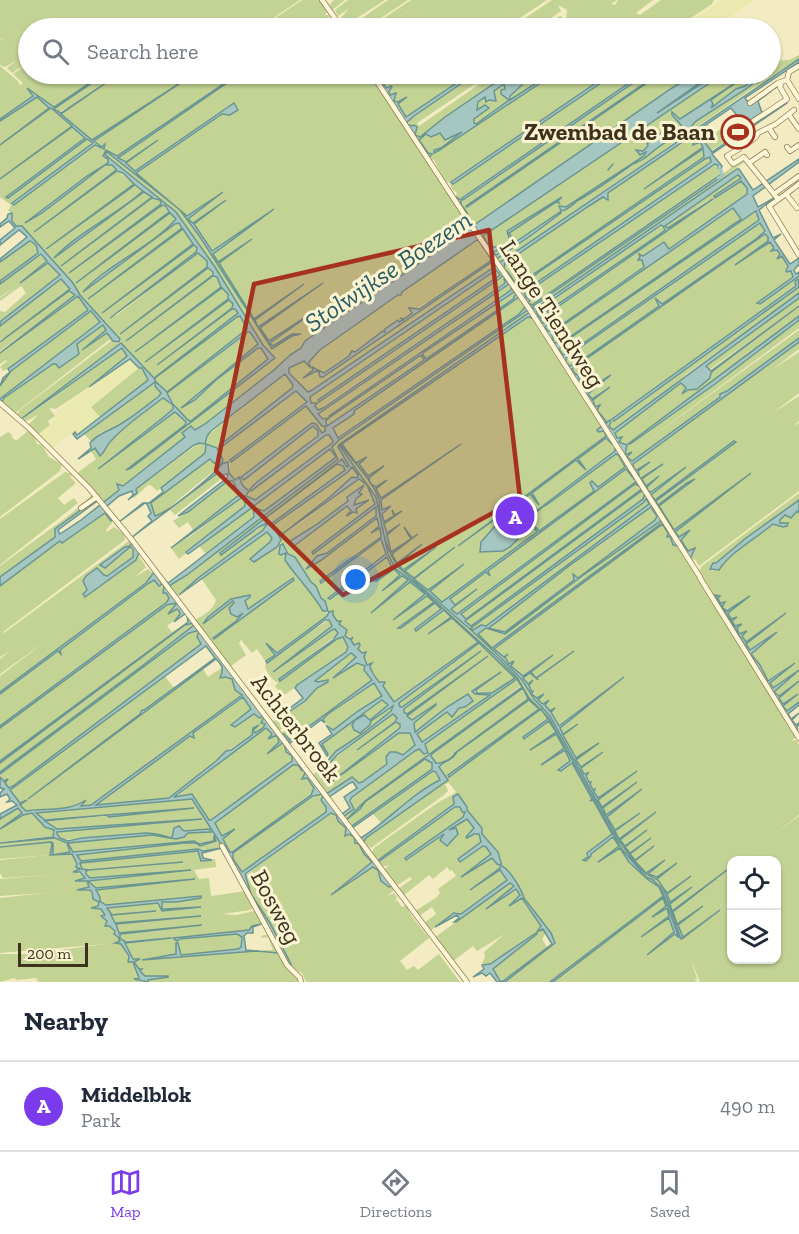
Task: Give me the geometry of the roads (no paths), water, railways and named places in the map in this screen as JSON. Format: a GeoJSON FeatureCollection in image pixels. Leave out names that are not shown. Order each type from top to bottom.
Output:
{"type":"FeatureCollection","features":[{"type":"Feature","properties":{"kind":"street"},"geometry":{"type":"LineString","coordinates":[[322,0],[335,18]]}},
{"type":"Feature","properties":{"kind":"street"},"geometry":{"type":"LineString","coordinates":[[799,66],[789,72],[787,80],[799,99]]}},
{"type":"Feature","properties":{"kind":"street"},"geometry":{"type":"LineString","coordinates":[[781,83],[787,80]]}},
{"type":"Feature","properties":{"kind":"street","name":"Lange Tiendweg"},"geometry":{"type":"LineString","coordinates":[[379,84],[476,233],[535,318],[700,577],[799,738]]}},
{"type":"Feature","properties":{"kind":"street"},"geometry":{"type":"LineString","coordinates":[[750,103],[777,84]]}},
{"type":"Feature","properties":{"kind":"street"},"geometry":{"type":"LineString","coordinates":[[743,128],[787,99],[780,87],[781,84]]}},
{"type":"Feature","properties":{"kind":"street"},"geometry":{"type":"LineString","coordinates":[[767,155],[765,152],[747,161],[733,164],[727,156],[794,110]]}},
{"type":"Feature","properties":{"kind":"street"},"geometry":{"type":"LineString","coordinates":[[789,115],[798,126]]}},
{"type":"Feature","properties":{"kind":"street"},"geometry":{"type":"LineString","coordinates":[[769,128],[775,136]]}},
{"type":"Feature","properties":{"kind":"street"},"geometry":{"type":"LineString","coordinates":[[787,147],[790,151],[799,145]]}},
{"type":"Feature","properties":{"kind":"street"},"geometry":{"type":"LineString","coordinates":[[747,161],[778,199]]}},
{"type":"Feature","properties":{"kind":"street"},"geometry":{"type":"LineString","coordinates":[[774,194],[799,176]]}},
{"type":"Feature","properties":{"kind":"street"},"geometry":{"type":"LineString","coordinates":[[799,184],[769,206],[799,255]]}},
{"type":"Feature","properties":{"kind":"street"},"geometry":{"type":"LineString","coordinates":[[786,194],[797,208]]}},
{"type":"Feature","properties":{"kind":"street"},"geometry":{"type":"LineString","coordinates":[[792,202],[799,197]]}},
{"type":"Feature","properties":{"kind":"street","name":"Achterbroek"},"geometry":{"type":"LineString","coordinates":[[0,404],[39,437],[97,497],[150,563],[466,982]]}},
{"type":"Feature","properties":{"kind":"street"},"geometry":{"type":"LineString","coordinates":[[81,508],[97,497]]}},
{"type":"Feature","properties":{"kind":"street","name":"Bosweg"},"geometry":{"type":"LineString","coordinates":[[222,846],[287,965],[301,982]]}},
{"type":"Feature","properties":{"kind":"water"},"geometry":{"type":"Polygon","coordinates":[[[799,59],[799,62],[781,74],[781,71],[799,59]]]}},
{"type":"Feature","properties":{"kind":"water"},"geometry":{"type":"Polygon","coordinates":[[[90,84],[54,109],[61,113],[104,84],[61,114],[92,140],[179,84],[94,141],[102,147],[105,144],[104,149],[95,145],[14,205],[12,203],[93,143],[87,139],[8,198],[6,197],[85,138],[72,127],[0,179],[72,126],[51,108],[0,145],[49,108],[37,97],[0,121],[0,119],[33,96],[27,88],[54,107],[90,84]]]}},
{"type":"Feature","properties":{"kind":"water"},"geometry":{"type":"Polygon","coordinates":[[[225,84],[118,158],[126,162],[158,140],[126,163],[135,171],[234,103],[238,110],[230,115],[222,114],[136,173],[178,208],[107,152],[105,154],[176,212],[215,267],[263,345],[275,358],[131,468],[126,470],[186,422],[175,412],[98,469],[165,416],[173,409],[173,405],[163,398],[123,429],[100,456],[95,448],[78,459],[91,448],[90,443],[93,440],[159,396],[161,393],[155,386],[156,382],[167,392],[247,329],[240,316],[237,317],[155,378],[155,382],[77,439],[73,434],[75,432],[77,435],[148,380],[142,368],[130,359],[89,387],[127,356],[122,348],[21,419],[121,343],[154,378],[238,313],[232,309],[157,365],[232,308],[233,304],[229,300],[145,362],[228,299],[228,294],[222,288],[135,352],[221,287],[217,277],[213,276],[126,341],[213,275],[208,268],[120,334],[207,267],[207,261],[198,253],[110,318],[196,252],[197,248],[194,245],[102,313],[193,244],[183,229],[88,299],[182,228],[179,223],[175,224],[83,292],[104,273],[155,238],[176,219],[170,213],[76,283],[169,212],[165,205],[161,206],[69,273],[161,204],[160,200],[152,198],[61,266],[152,197],[144,192],[54,258],[74,240],[143,191],[135,185],[46,249],[134,184],[123,173],[117,171],[34,232],[115,171],[112,165],[105,165],[42,213],[25,223],[87,176],[108,163],[108,159],[103,156],[106,150],[117,156],[225,84]],[[248,332],[167,393],[173,404],[191,421],[268,359],[261,348],[258,348],[216,380],[195,400],[181,408],[258,344],[248,332]]]}},
{"type":"Feature","properties":{"kind":"water"},"geometry":{"type":"Polygon","coordinates":[[[381,84],[384,84],[387,88],[392,87],[389,91],[390,95],[396,93],[394,101],[398,102],[407,97],[398,104],[406,117],[455,84],[460,84],[414,116],[406,123],[381,84]]]}},
{"type":"Feature","properties":{"kind":"water"},"geometry":{"type":"Polygon","coordinates":[[[493,84],[504,84],[522,84],[510,96],[510,100],[535,84],[539,84],[434,153],[434,150],[441,148],[462,132],[445,140],[440,133],[431,137],[426,134],[419,140],[428,153],[432,154],[429,158],[407,124],[417,127],[415,135],[420,137],[493,84]],[[504,84],[494,91],[496,101],[486,102],[485,97],[478,102],[477,110],[485,105],[489,108],[474,119],[474,123],[476,124],[509,100],[501,94],[501,90],[505,89],[504,84]]]}},
{"type":"Feature","properties":{"kind":"water"},"geometry":{"type":"Polygon","coordinates":[[[594,84],[599,84],[453,184],[451,182],[594,84]]]}},
{"type":"Feature","properties":{"kind":"water"},"geometry":{"type":"Polygon","coordinates":[[[627,84],[631,84],[463,200],[462,198],[627,84]]]}},
{"type":"Feature","properties":{"kind":"water"},"geometry":{"type":"Polygon","coordinates":[[[643,84],[645,84],[467,207],[643,84]]]}},
{"type":"Feature","properties":{"kind":"water"},"geometry":{"type":"Polygon","coordinates":[[[679,84],[698,84],[657,113],[701,84],[708,84],[483,236],[490,247],[497,247],[497,251],[493,252],[496,255],[511,245],[507,231],[562,197],[559,203],[556,202],[509,233],[512,238],[511,242],[514,243],[561,213],[533,234],[323,377],[320,377],[319,372],[316,371],[303,378],[313,370],[312,367],[324,373],[349,356],[352,351],[355,352],[383,331],[385,332],[385,329],[398,320],[399,322],[403,320],[400,318],[404,319],[412,313],[409,308],[419,309],[489,262],[491,259],[477,240],[320,350],[309,362],[310,367],[304,361],[289,368],[289,373],[308,392],[312,390],[497,265],[504,275],[499,279],[319,402],[318,400],[500,275],[496,270],[310,397],[311,403],[317,403],[315,406],[318,410],[323,408],[497,289],[505,283],[504,278],[509,284],[318,414],[323,419],[329,418],[326,421],[327,426],[424,360],[421,355],[329,416],[511,290],[511,286],[514,292],[423,355],[426,359],[513,299],[516,293],[519,297],[354,411],[354,414],[333,428],[338,438],[519,314],[525,307],[528,310],[339,440],[332,447],[338,459],[187,575],[169,586],[165,580],[168,583],[254,517],[253,507],[188,554],[186,552],[245,506],[244,496],[171,548],[239,495],[233,481],[228,481],[188,512],[178,516],[227,478],[228,474],[223,475],[219,472],[192,492],[221,465],[210,459],[151,503],[155,516],[185,498],[131,538],[152,521],[148,516],[151,513],[145,503],[149,503],[163,492],[161,488],[205,453],[206,444],[217,448],[223,460],[221,464],[228,462],[229,473],[235,480],[239,477],[243,486],[249,491],[246,496],[255,500],[332,443],[329,435],[326,435],[251,491],[250,489],[257,482],[318,436],[318,431],[313,426],[244,480],[241,477],[312,423],[316,424],[322,433],[325,431],[325,426],[322,426],[306,406],[231,462],[230,460],[307,402],[296,391],[220,448],[219,446],[292,388],[293,385],[285,374],[211,431],[205,444],[194,445],[136,489],[137,493],[128,500],[133,495],[132,491],[119,496],[106,507],[113,519],[111,521],[105,513],[62,543],[60,541],[0,586],[0,577],[55,537],[55,529],[97,498],[97,501],[58,530],[60,534],[81,520],[119,490],[117,484],[123,486],[185,437],[182,433],[191,426],[195,430],[205,424],[301,348],[305,341],[471,228],[456,197],[461,200],[461,205],[474,225],[679,84]],[[330,449],[254,506],[264,511],[336,457],[330,449]]]}},
{"type":"Feature","properties":{"kind":"water"},"geometry":{"type":"Polygon","coordinates":[[[734,84],[711,100],[713,104],[711,108],[736,89],[752,84],[696,121],[688,130],[680,132],[676,138],[664,143],[568,209],[561,211],[559,206],[566,207],[644,156],[646,152],[640,155],[636,150],[643,151],[648,146],[647,143],[662,132],[668,134],[682,128],[672,112],[680,119],[734,84]]]}},
{"type":"Feature","properties":{"kind":"water"},"geometry":{"type":"Polygon","coordinates":[[[762,84],[766,84],[745,98],[750,105],[779,85],[758,101],[762,113],[744,124],[731,108],[694,133],[697,140],[703,140],[712,152],[786,101],[787,103],[712,154],[722,166],[721,170],[715,164],[527,292],[526,290],[711,162],[710,157],[705,159],[539,272],[519,289],[520,292],[524,291],[530,300],[528,303],[532,305],[720,175],[721,177],[532,307],[534,309],[737,169],[753,190],[799,159],[799,162],[753,196],[758,207],[774,198],[759,210],[773,238],[781,234],[774,240],[790,264],[799,258],[799,264],[794,270],[796,274],[799,272],[799,276],[760,304],[757,303],[793,277],[791,271],[786,271],[788,266],[782,256],[777,259],[780,254],[777,250],[771,251],[774,248],[770,242],[735,265],[768,241],[765,234],[572,369],[576,375],[588,367],[578,376],[581,383],[595,376],[583,386],[586,391],[611,375],[588,394],[592,399],[610,387],[593,400],[595,407],[600,405],[597,410],[606,421],[605,424],[610,420],[609,426],[613,430],[799,293],[799,298],[706,366],[711,371],[799,306],[714,370],[710,378],[697,389],[688,390],[682,394],[686,388],[681,383],[615,433],[617,438],[622,437],[619,442],[627,445],[625,455],[632,452],[627,457],[632,461],[799,338],[799,342],[633,464],[634,469],[637,470],[650,462],[638,471],[640,479],[663,464],[642,479],[646,486],[659,476],[647,487],[651,492],[686,467],[651,495],[655,500],[734,441],[736,442],[656,501],[658,505],[695,479],[659,506],[674,530],[751,473],[675,532],[679,537],[690,530],[681,540],[688,551],[695,548],[690,559],[499,263],[762,84]],[[690,137],[608,193],[608,200],[603,197],[505,263],[504,269],[518,285],[704,157],[703,149],[644,189],[703,147],[700,142],[693,145],[694,141],[690,137]],[[738,175],[665,226],[668,228],[713,199],[546,315],[545,313],[660,234],[665,230],[663,226],[661,225],[536,311],[539,317],[544,315],[540,319],[542,323],[549,323],[545,327],[548,331],[554,330],[644,267],[642,260],[638,260],[639,254],[643,256],[664,242],[669,249],[747,194],[747,188],[741,181],[715,198],[714,196],[741,178],[738,175]],[[733,208],[555,331],[552,335],[554,343],[567,338],[569,340],[559,349],[563,355],[575,349],[759,220],[756,211],[570,338],[741,219],[733,208]],[[760,223],[572,353],[566,358],[566,362],[570,366],[582,360],[659,306],[655,298],[662,304],[756,239],[765,231],[760,223]]]}},
{"type":"Feature","properties":{"kind":"water"},"geometry":{"type":"Polygon","coordinates":[[[223,192],[188,219],[193,223],[226,200],[194,224],[212,251],[274,209],[213,254],[218,262],[252,239],[219,263],[254,319],[304,284],[255,320],[258,327],[323,283],[260,328],[269,341],[321,307],[270,343],[273,346],[292,334],[301,334],[292,336],[272,349],[180,210],[187,216],[223,192]]]}},
{"type":"Feature","properties":{"kind":"water"},"geometry":{"type":"Polygon","coordinates":[[[12,213],[12,221],[16,226],[22,226],[120,339],[119,342],[113,341],[107,333],[82,350],[106,330],[103,325],[77,344],[79,354],[59,368],[53,364],[4,398],[2,402],[12,411],[0,401],[0,399],[100,322],[91,311],[11,371],[0,386],[3,378],[10,372],[8,369],[88,310],[78,296],[0,353],[75,295],[69,291],[0,342],[70,289],[61,279],[0,326],[0,322],[60,275],[48,263],[20,283],[47,261],[41,254],[0,284],[0,281],[38,253],[36,245],[30,241],[0,262],[0,259],[27,237],[19,230],[0,245],[0,240],[15,228],[9,221],[0,227],[8,214],[12,213]]]}},
{"type":"Feature","properties":{"kind":"water"},"geometry":{"type":"Polygon","coordinates":[[[798,279],[799,287],[614,421],[612,419],[796,286],[795,281],[798,279]]]}},
{"type":"Feature","properties":{"kind":"water"},"geometry":{"type":"Polygon","coordinates":[[[530,312],[532,318],[528,317],[342,444],[356,463],[367,457],[359,464],[368,476],[384,466],[369,478],[370,482],[340,444],[530,312]]]}},
{"type":"Feature","properties":{"kind":"water"},"geometry":{"type":"Polygon","coordinates":[[[799,316],[799,320],[715,384],[628,444],[799,316]]]}},
{"type":"Feature","properties":{"kind":"water"},"geometry":{"type":"Polygon","coordinates":[[[602,426],[613,443],[606,438],[578,459],[586,470],[576,460],[532,493],[539,505],[530,494],[458,546],[606,436],[604,431],[598,432],[597,430],[602,426]]]}},
{"type":"Feature","properties":{"kind":"water"},"geometry":{"type":"Polygon","coordinates":[[[461,444],[381,500],[382,510],[391,506],[382,514],[384,522],[394,516],[392,510],[395,515],[402,511],[384,524],[387,533],[400,524],[387,535],[391,552],[411,539],[404,527],[412,538],[418,534],[392,554],[397,563],[422,544],[398,564],[403,570],[436,547],[405,571],[414,578],[455,547],[414,579],[428,590],[464,564],[430,591],[442,602],[537,532],[530,520],[539,531],[594,491],[590,483],[592,481],[598,487],[625,467],[616,454],[544,505],[615,451],[615,445],[635,480],[626,469],[488,571],[490,576],[486,572],[450,599],[455,605],[477,589],[451,609],[457,614],[637,481],[641,487],[635,484],[461,614],[466,619],[642,489],[644,491],[465,621],[471,626],[643,499],[645,493],[647,498],[643,503],[471,628],[473,630],[481,625],[486,626],[649,504],[647,500],[649,500],[651,507],[569,566],[489,628],[505,632],[574,580],[573,574],[578,578],[655,520],[657,516],[652,509],[654,508],[662,520],[505,634],[486,628],[478,634],[492,648],[663,522],[679,546],[673,545],[663,525],[660,526],[494,649],[504,657],[508,654],[505,657],[509,664],[514,661],[511,666],[523,676],[553,655],[531,672],[536,678],[574,651],[537,678],[538,680],[530,673],[523,678],[528,684],[533,680],[529,685],[533,691],[532,694],[537,698],[544,694],[538,700],[543,704],[549,700],[545,705],[550,711],[555,708],[551,712],[559,726],[624,677],[560,728],[563,734],[578,724],[563,735],[576,758],[599,743],[576,760],[581,767],[603,752],[581,768],[584,774],[588,773],[586,776],[598,798],[637,771],[598,800],[602,807],[637,782],[603,808],[606,815],[642,789],[607,817],[615,830],[640,813],[615,831],[619,839],[656,812],[620,840],[625,846],[647,830],[625,847],[630,853],[651,838],[630,854],[635,860],[654,846],[635,861],[646,873],[665,860],[648,874],[657,877],[677,863],[658,880],[646,874],[636,864],[619,841],[550,716],[534,699],[522,680],[471,630],[398,567],[391,555],[386,541],[379,499],[371,484],[376,487],[387,480],[376,489],[381,498],[461,444]]]}},
{"type":"Feature","properties":{"kind":"water"},"geometry":{"type":"Polygon","coordinates":[[[339,445],[376,497],[388,554],[395,568],[418,586],[500,660],[518,679],[529,698],[540,709],[449,777],[448,775],[539,709],[529,700],[457,752],[452,758],[439,767],[448,780],[366,838],[363,843],[359,836],[361,838],[419,793],[440,780],[433,771],[352,828],[432,769],[432,763],[425,759],[365,802],[346,820],[365,801],[522,687],[517,679],[425,744],[428,753],[424,754],[419,749],[415,751],[351,798],[354,809],[343,817],[342,814],[350,808],[344,797],[357,788],[353,782],[329,797],[326,794],[352,777],[359,783],[362,782],[387,764],[386,757],[390,752],[403,755],[415,745],[410,733],[399,733],[330,783],[400,728],[400,724],[396,722],[357,750],[395,722],[397,718],[393,714],[337,755],[330,763],[326,763],[336,751],[365,732],[391,711],[393,706],[371,721],[370,725],[360,733],[354,730],[352,725],[355,720],[364,715],[370,720],[388,705],[382,700],[322,744],[327,756],[319,743],[332,734],[326,725],[333,730],[382,696],[374,683],[328,714],[323,719],[325,723],[321,720],[290,743],[282,735],[284,734],[290,740],[372,680],[364,670],[365,666],[357,663],[333,678],[356,657],[351,653],[315,681],[328,680],[328,682],[317,688],[305,701],[283,716],[281,715],[303,698],[295,688],[297,685],[346,652],[348,647],[343,637],[337,639],[280,681],[279,679],[333,640],[338,633],[335,629],[332,630],[273,672],[332,626],[329,620],[325,620],[267,663],[266,661],[275,655],[266,643],[277,653],[333,611],[337,621],[341,621],[339,624],[347,630],[345,636],[350,639],[353,637],[351,640],[354,645],[359,643],[358,649],[362,653],[366,652],[364,657],[367,665],[372,663],[370,666],[372,672],[379,682],[385,682],[383,686],[394,702],[478,642],[452,618],[428,634],[451,617],[444,610],[416,631],[415,629],[441,609],[435,603],[398,628],[434,602],[427,596],[393,620],[425,594],[410,582],[371,613],[408,580],[402,576],[382,591],[400,575],[394,569],[375,581],[392,568],[387,557],[330,599],[328,598],[386,554],[381,539],[321,583],[320,581],[381,537],[380,528],[371,533],[379,526],[377,518],[306,569],[317,556],[327,553],[376,516],[376,507],[313,554],[312,552],[375,504],[367,485],[359,479],[281,535],[352,477],[357,478],[358,475],[352,467],[273,525],[281,540],[277,547],[254,562],[250,559],[270,542],[272,538],[267,532],[179,595],[198,578],[263,530],[267,524],[272,523],[345,470],[343,466],[337,464],[267,517],[267,523],[221,555],[220,553],[342,459],[347,467],[349,466],[339,445]],[[479,643],[399,703],[402,707],[481,651],[404,709],[407,714],[488,656],[407,716],[412,720],[436,704],[414,723],[415,732],[468,694],[473,701],[459,708],[452,717],[447,712],[417,734],[422,742],[490,695],[475,694],[472,691],[501,672],[476,690],[477,693],[492,693],[515,678],[479,643]],[[523,688],[432,754],[436,763],[449,759],[528,699],[523,688]]]}},
{"type":"Feature","properties":{"kind":"water"},"geometry":{"type":"Polygon","coordinates":[[[364,485],[359,493],[362,494],[356,499],[354,505],[369,500],[356,509],[357,513],[353,512],[346,516],[351,511],[347,506],[294,546],[291,545],[290,541],[348,501],[347,497],[364,485]]]}},
{"type":"Feature","properties":{"kind":"water"},"geometry":{"type":"Polygon","coordinates":[[[799,500],[799,513],[797,511],[791,518],[785,515],[780,520],[780,523],[788,523],[787,526],[773,524],[737,551],[719,570],[710,569],[713,563],[799,500]]]}},
{"type":"Feature","properties":{"kind":"water"},"geometry":{"type":"Polygon","coordinates":[[[543,506],[522,523],[519,538],[510,547],[503,551],[480,552],[481,542],[496,525],[523,521],[543,506]]]}},
{"type":"Feature","properties":{"kind":"water"},"geometry":{"type":"Polygon","coordinates":[[[132,542],[139,552],[136,560],[85,597],[83,594],[87,590],[83,581],[86,576],[97,568],[107,576],[133,557],[133,549],[130,547],[105,568],[100,565],[125,547],[130,546],[132,542]]]}},
{"type":"Feature","properties":{"kind":"water"},"geometry":{"type":"Polygon","coordinates":[[[283,544],[288,554],[295,557],[316,586],[328,611],[323,611],[290,567],[285,560],[286,553],[279,554],[280,545],[283,544]]]}},
{"type":"Feature","properties":{"kind":"water"},"geometry":{"type":"Polygon","coordinates":[[[154,572],[162,584],[159,586],[154,580],[149,583],[60,650],[61,654],[58,651],[0,694],[146,583],[154,572]]]}},
{"type":"Feature","properties":{"kind":"water"},"geometry":{"type":"Polygon","coordinates":[[[293,578],[294,580],[214,639],[243,613],[237,617],[231,614],[229,608],[234,603],[233,601],[203,624],[208,617],[231,599],[250,595],[245,601],[248,609],[293,578]]]}},
{"type":"Feature","properties":{"kind":"water"},"geometry":{"type":"Polygon","coordinates":[[[164,585],[185,614],[174,622],[180,614],[179,611],[177,609],[168,614],[177,603],[167,605],[0,728],[167,602],[169,598],[166,593],[163,593],[164,585]]]}},
{"type":"Feature","properties":{"kind":"water"},"geometry":{"type":"Polygon","coordinates":[[[715,595],[720,596],[718,598],[720,603],[725,602],[722,607],[715,595]]]}},
{"type":"Feature","properties":{"kind":"water"},"geometry":{"type":"Polygon","coordinates":[[[750,596],[728,613],[731,619],[737,617],[732,621],[735,626],[742,624],[737,628],[739,634],[747,631],[742,636],[746,642],[786,613],[746,644],[750,650],[777,632],[751,654],[768,681],[795,663],[770,683],[773,688],[799,670],[774,692],[779,696],[799,681],[779,698],[783,704],[798,694],[783,706],[787,711],[799,702],[799,705],[788,714],[791,719],[799,713],[792,720],[796,725],[799,723],[797,728],[799,737],[722,607],[727,611],[750,596]]]}},
{"type":"Feature","properties":{"kind":"water"},"geometry":{"type":"Polygon","coordinates":[[[187,615],[194,623],[185,625],[0,763],[188,622],[187,615]]]}},
{"type":"Feature","properties":{"kind":"water"},"geometry":{"type":"Polygon","coordinates":[[[194,625],[197,631],[189,633],[0,774],[0,772],[194,625]]]}},
{"type":"Feature","properties":{"kind":"water"},"geometry":{"type":"Polygon","coordinates":[[[199,631],[263,716],[260,718],[254,714],[235,727],[231,725],[251,709],[243,697],[193,733],[194,738],[190,736],[96,805],[169,798],[226,751],[252,735],[253,728],[259,725],[253,730],[255,733],[263,728],[265,724],[261,723],[264,717],[284,742],[267,754],[279,742],[277,735],[268,739],[272,734],[266,728],[174,797],[192,794],[211,820],[292,761],[292,756],[286,752],[284,743],[306,770],[302,771],[298,765],[293,765],[215,823],[222,836],[235,829],[223,839],[230,852],[311,795],[314,788],[307,778],[302,779],[306,771],[323,794],[313,796],[233,853],[233,859],[242,872],[326,812],[326,807],[321,800],[324,794],[393,886],[389,887],[381,881],[378,870],[373,867],[331,895],[372,862],[364,854],[359,844],[355,843],[354,837],[349,834],[345,836],[346,828],[338,821],[336,815],[331,813],[245,874],[251,894],[270,923],[291,964],[290,967],[239,872],[192,799],[36,813],[45,820],[101,815],[45,821],[57,829],[202,819],[57,832],[60,838],[68,841],[146,833],[172,838],[174,828],[179,826],[184,831],[209,829],[211,832],[188,833],[176,839],[152,835],[68,843],[73,852],[194,841],[199,844],[214,841],[214,835],[216,841],[200,846],[196,843],[184,843],[77,855],[81,861],[222,848],[202,853],[203,858],[212,860],[201,861],[198,851],[80,863],[82,869],[89,870],[86,874],[90,878],[191,870],[88,881],[96,888],[195,879],[96,890],[100,901],[106,905],[201,896],[201,898],[176,902],[162,902],[162,909],[201,907],[162,911],[158,903],[107,908],[115,923],[201,916],[116,924],[119,933],[202,925],[120,934],[120,938],[126,942],[171,938],[125,943],[133,959],[140,959],[134,962],[139,969],[142,969],[140,971],[145,976],[168,976],[148,980],[148,982],[134,979],[139,978],[133,962],[128,962],[129,956],[121,944],[115,943],[120,941],[114,934],[115,931],[105,926],[107,921],[101,916],[105,915],[101,909],[91,908],[98,906],[99,902],[93,899],[92,892],[77,890],[89,887],[87,881],[75,881],[85,878],[80,872],[73,872],[80,869],[76,867],[77,864],[72,854],[54,855],[70,852],[67,843],[55,838],[0,843],[53,837],[54,830],[45,827],[32,813],[23,815],[0,829],[22,813],[18,808],[0,819],[0,814],[17,805],[12,801],[7,802],[10,799],[7,794],[0,797],[4,789],[0,788],[0,777],[4,781],[8,779],[5,783],[9,788],[13,786],[201,644],[197,637],[199,631]],[[206,646],[10,790],[20,803],[27,800],[20,805],[26,811],[64,808],[86,800],[81,806],[91,805],[242,695],[235,690],[232,679],[220,678],[222,668],[216,659],[28,799],[140,714],[142,710],[215,658],[206,646]]]}},
{"type":"Feature","properties":{"kind":"water"},"geometry":{"type":"Polygon","coordinates":[[[543,712],[549,718],[621,848],[646,877],[661,888],[679,938],[675,934],[647,955],[674,932],[669,918],[641,937],[669,916],[667,908],[652,917],[666,906],[663,898],[553,982],[550,982],[663,896],[659,887],[647,879],[629,862],[620,848],[598,862],[619,846],[613,837],[591,854],[586,861],[583,860],[588,857],[587,853],[612,834],[593,800],[590,801],[592,799],[572,763],[561,771],[558,770],[570,761],[565,750],[541,765],[564,748],[556,734],[530,750],[556,732],[549,721],[524,739],[523,737],[548,719],[543,712]]]}},
{"type":"Feature","properties":{"kind":"water"},"geometry":{"type":"Polygon","coordinates":[[[458,794],[467,810],[482,828],[482,834],[498,852],[502,866],[509,872],[524,898],[551,933],[555,943],[505,982],[497,982],[490,973],[486,976],[482,973],[473,977],[484,969],[482,965],[490,964],[536,933],[493,969],[500,981],[552,944],[543,929],[537,932],[541,926],[522,898],[509,906],[520,895],[516,889],[486,909],[514,886],[510,883],[456,922],[454,922],[459,918],[457,915],[435,927],[454,913],[461,914],[507,880],[500,870],[470,890],[500,868],[500,865],[492,858],[461,877],[491,854],[483,846],[460,862],[458,859],[481,842],[479,834],[466,837],[474,828],[467,819],[449,830],[456,828],[458,834],[447,846],[440,840],[444,834],[406,860],[405,858],[463,817],[465,812],[462,812],[460,807],[455,807],[377,861],[454,804],[453,797],[458,794]]]}},
{"type":"Feature","properties":{"kind":"water"},"geometry":{"type":"Polygon","coordinates":[[[194,808],[109,817],[106,815],[194,808]]]}},
{"type":"Feature","properties":{"kind":"water"},"geometry":{"type":"Polygon","coordinates":[[[50,842],[53,843],[53,855],[50,855],[52,844],[50,842]]]}},
{"type":"Feature","properties":{"kind":"water"},"geometry":{"type":"Polygon","coordinates":[[[727,870],[673,912],[677,924],[703,906],[678,925],[683,937],[720,910],[681,939],[660,883],[667,893],[691,876],[667,894],[670,902],[692,887],[670,904],[672,911],[727,870]]]}},
{"type":"Feature","properties":{"kind":"water"},"geometry":{"type":"Polygon","coordinates":[[[261,924],[253,927],[253,933],[247,933],[244,936],[246,950],[257,951],[142,960],[176,954],[176,943],[178,943],[181,955],[238,949],[241,947],[242,937],[237,934],[177,941],[173,938],[249,930],[252,926],[261,924]]]}},
{"type":"Feature","properties":{"kind":"waterway"},"geometry":{"type":"LineString","coordinates":[[608,170],[613,164]]}},
{"type":"Feature","properties":{"kind":"waterway"},"geometry":{"type":"LineString","coordinates":[[718,178],[723,175],[719,167]]}},
{"type":"Feature","properties":{"kind":"place","name":"Zwembad de Baan"},"geometry":{"type":"Point","coordinates":[738,132]}},
{"type":"Feature","properties":{"kind":"place","name":"Middelblok"},"geometry":{"type":"Point","coordinates":[515,516]}},
{"type":"Feature","properties":{"kind":"water label","name":"Stolwijkse Boezem"},"geometry":{"type":"Point","coordinates":[388,271]}}]}
